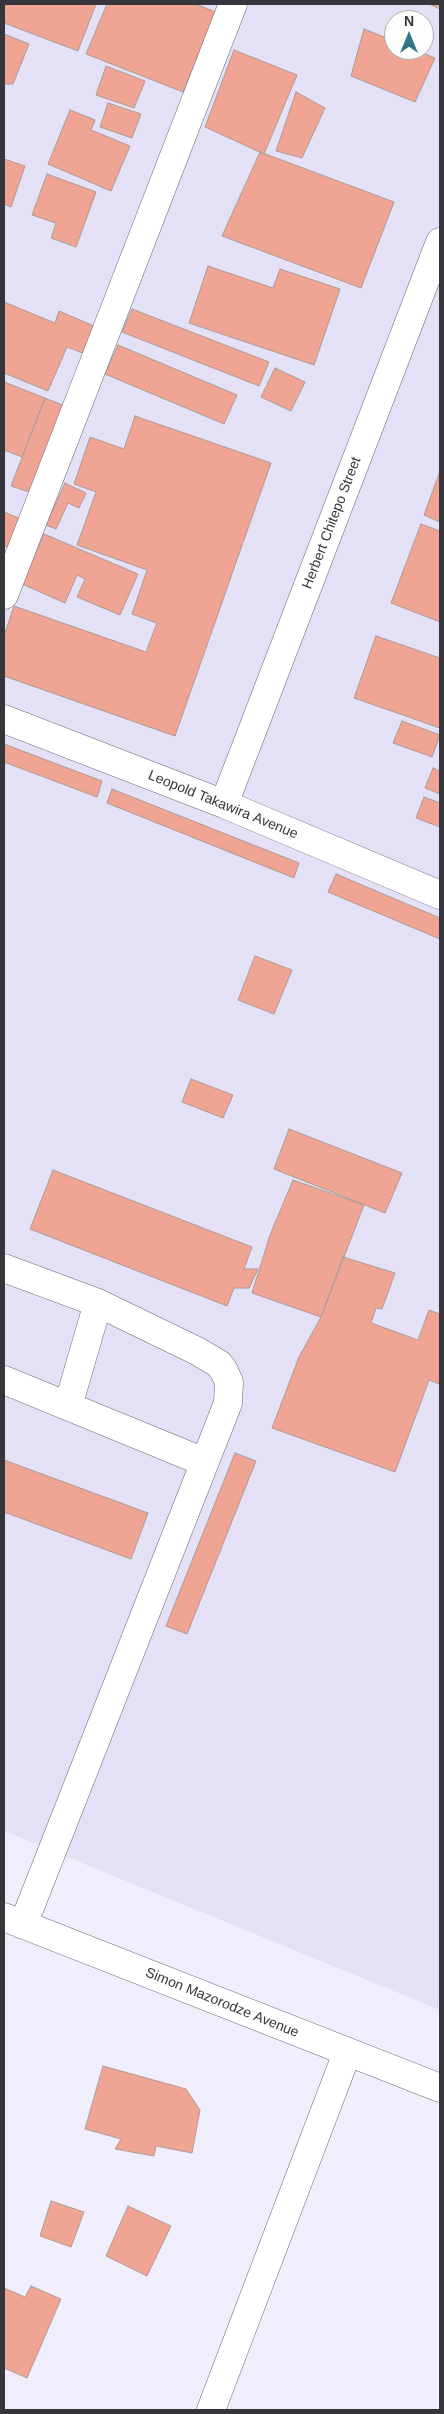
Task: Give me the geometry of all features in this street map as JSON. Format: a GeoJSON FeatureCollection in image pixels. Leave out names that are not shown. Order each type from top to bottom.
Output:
{"type":"FeatureCollection","features":[{"type":"Feature","properties":{"kind":"street"},"geometry":{"type":"LineString","coordinates":[[4,595],[233,4]]}},
{"type":"Feature","properties":{"kind":"street","name":"Herbert Chitepo Street"},"geometry":{"type":"LineString","coordinates":[[224,804],[440,242]]}},
{"type":"Feature","properties":{"kind":"street","name":"Leopold Takawira Avenue"},"geometry":{"type":"LineString","coordinates":[[4,719],[224,804],[440,895]]}},
{"type":"Feature","properties":{"kind":"street"},"geometry":{"type":"LineString","coordinates":[[4,1268],[98,1303],[197,1351],[224,1371],[229,1382],[228,1403],[14,1921]]}},
{"type":"Feature","properties":{"kind":"street"},"geometry":{"type":"LineString","coordinates":[[68,1406],[98,1303]]}},
{"type":"Feature","properties":{"kind":"street"},"geometry":{"type":"LineString","coordinates":[[4,1380],[204,1462]]}},
{"type":"Feature","properties":{"kind":"street","name":"Simon Mazorodze Avenue"},"geometry":{"type":"LineString","coordinates":[[14,1921],[440,2088]]}},
{"type":"Feature","properties":{"kind":"street"},"geometry":{"type":"LineString","coordinates":[[211,2410],[347,2053]]}},
{"type":"Feature","properties":{"kind":"shaded area"},"geometry":{"type":"Polygon","coordinates":[[[4,4],[440,4],[440,2010],[4,1831],[4,4]]]}},
{"type":"Feature","properties":{"kind":"building"},"geometry":{"type":"Polygon","coordinates":[[[4,4],[96,4],[78,51],[4,23],[4,4]]]}},
{"type":"Feature","properties":{"kind":"building"},"geometry":{"type":"Polygon","coordinates":[[[107,4],[195,4],[216,12],[183,92],[86,54],[107,4]]]}},
{"type":"Feature","properties":{"kind":"building"},"geometry":{"type":"Polygon","coordinates":[[[429,4],[440,4],[440,9],[429,4]]]}},
{"type":"Feature","properties":{"kind":"building"},"geometry":{"type":"Polygon","coordinates":[[[364,29],[384,37],[384,60],[434,60],[435,58],[415,102],[351,76],[364,29]]]}},
{"type":"Feature","properties":{"kind":"building"},"geometry":{"type":"Polygon","coordinates":[[[4,34],[29,44],[13,84],[4,84],[4,34]]]}},
{"type":"Feature","properties":{"kind":"building"},"geometry":{"type":"Polygon","coordinates":[[[234,50],[297,75],[264,154],[205,127],[234,50]]]}},
{"type":"Feature","properties":{"kind":"building"},"geometry":{"type":"Polygon","coordinates":[[[106,66],[145,81],[134,108],[96,95],[106,66]]]}},
{"type":"Feature","properties":{"kind":"building"},"geometry":{"type":"Polygon","coordinates":[[[296,92],[325,108],[302,158],[276,151],[296,92]]]}},
{"type":"Feature","properties":{"kind":"building"},"geometry":{"type":"Polygon","coordinates":[[[108,103],[141,114],[132,138],[100,127],[108,103]]]}},
{"type":"Feature","properties":{"kind":"building"},"geometry":{"type":"Polygon","coordinates":[[[70,110],[95,120],[91,130],[130,146],[111,191],[48,164],[70,110]]]}},
{"type":"Feature","properties":{"kind":"building"},"geometry":{"type":"Polygon","coordinates":[[[260,152],[394,202],[361,288],[222,236],[260,152]]]}},
{"type":"Feature","properties":{"kind":"building"},"geometry":{"type":"Polygon","coordinates":[[[4,159],[25,166],[11,207],[4,204],[4,159]]]}},
{"type":"Feature","properties":{"kind":"building"},"geometry":{"type":"Polygon","coordinates":[[[47,174],[96,192],[76,247],[51,238],[56,223],[32,215],[47,174]]]}},
{"type":"Feature","properties":{"kind":"building"},"geometry":{"type":"Polygon","coordinates":[[[208,266],[273,288],[280,269],[340,289],[314,365],[189,323],[208,266]]]}},
{"type":"Feature","properties":{"kind":"building"},"geometry":{"type":"Polygon","coordinates":[[[4,302],[55,323],[59,311],[94,326],[83,353],[67,347],[48,391],[4,373],[4,302]]]}},
{"type":"Feature","properties":{"kind":"building"},"geometry":{"type":"Polygon","coordinates":[[[132,309],[269,362],[259,386],[122,332],[132,309]]]}},
{"type":"Feature","properties":{"kind":"building"},"geometry":{"type":"Polygon","coordinates":[[[118,345],[237,395],[224,424],[105,374],[118,345]]]}},
{"type":"Feature","properties":{"kind":"building"},"geometry":{"type":"Polygon","coordinates":[[[275,368],[305,382],[291,411],[261,397],[275,368]]]}},
{"type":"Feature","properties":{"kind":"building"},"geometry":{"type":"Polygon","coordinates":[[[4,382],[45,398],[22,457],[4,450],[4,382]]]}},
{"type":"Feature","properties":{"kind":"building"},"geometry":{"type":"Polygon","coordinates":[[[45,398],[65,406],[32,493],[11,486],[45,398]]]}},
{"type":"Feature","properties":{"kind":"building"},"geometry":{"type":"Polygon","coordinates":[[[135,416],[271,463],[175,736],[4,676],[4,636],[14,606],[146,652],[157,623],[132,614],[147,570],[77,545],[96,492],[74,484],[90,437],[124,449],[135,416]]]}},
{"type":"Feature","properties":{"kind":"building"},"geometry":{"type":"Polygon","coordinates":[[[440,471],[440,522],[424,515],[440,471]]]}},
{"type":"Feature","properties":{"kind":"building"},"geometry":{"type":"Polygon","coordinates":[[[65,483],[86,493],[79,508],[68,503],[56,529],[46,525],[65,483]]]}},
{"type":"Feature","properties":{"kind":"building"},"geometry":{"type":"Polygon","coordinates":[[[4,512],[21,519],[10,548],[4,546],[4,512]]]}},
{"type":"Feature","properties":{"kind":"building"},"geometry":{"type":"Polygon","coordinates":[[[421,524],[440,531],[440,622],[391,603],[421,524]]]}},
{"type":"Feature","properties":{"kind":"building"},"geometry":{"type":"Polygon","coordinates":[[[44,534],[138,574],[120,615],[77,597],[85,579],[77,575],[65,603],[22,584],[44,534]]]}},
{"type":"Feature","properties":{"kind":"building"},"geometry":{"type":"Polygon","coordinates":[[[376,636],[440,658],[440,728],[354,698],[376,636]]]}},
{"type":"Feature","properties":{"kind":"building"},"geometry":{"type":"Polygon","coordinates":[[[402,721],[440,735],[432,757],[393,743],[402,721]]]}},
{"type":"Feature","properties":{"kind":"building"},"geometry":{"type":"Polygon","coordinates":[[[4,744],[102,781],[97,797],[4,762],[4,744]]]}},
{"type":"Feature","properties":{"kind":"building"},"geometry":{"type":"Polygon","coordinates":[[[433,768],[440,771],[440,794],[425,788],[433,768]]]}},
{"type":"Feature","properties":{"kind":"building"},"geometry":{"type":"Polygon","coordinates":[[[112,789],[299,863],[294,878],[107,803],[112,789]]]}},
{"type":"Feature","properties":{"kind":"building"},"geometry":{"type":"Polygon","coordinates":[[[424,797],[440,803],[440,827],[416,818],[424,797]]]}},
{"type":"Feature","properties":{"kind":"building"},"geometry":{"type":"Polygon","coordinates":[[[336,874],[440,918],[440,939],[328,892],[336,874]]]}},
{"type":"Feature","properties":{"kind":"building"},"geometry":{"type":"Polygon","coordinates":[[[255,956],[292,970],[274,1014],[238,1000],[255,956]]]}},
{"type":"Feature","properties":{"kind":"building"},"geometry":{"type":"Polygon","coordinates":[[[191,1079],[233,1095],[223,1118],[182,1102],[191,1079]]]}},
{"type":"Feature","properties":{"kind":"building"},"geometry":{"type":"Polygon","coordinates":[[[289,1129],[402,1173],[385,1213],[274,1169],[289,1129]]]}},
{"type":"Feature","properties":{"kind":"building"},"geometry":{"type":"Polygon","coordinates":[[[53,1170],[252,1247],[244,1269],[258,1269],[249,1288],[234,1288],[227,1306],[30,1229],[53,1170]]]}},
{"type":"Feature","properties":{"kind":"building"},"geometry":{"type":"Polygon","coordinates":[[[293,1180],[364,1205],[321,1317],[252,1293],[270,1235],[293,1180]]]}},
{"type":"Feature","properties":{"kind":"building"},"geometry":{"type":"Polygon","coordinates":[[[343,1257],[395,1273],[382,1309],[376,1308],[371,1323],[418,1340],[429,1310],[440,1314],[440,1384],[429,1380],[395,1472],[272,1428],[299,1357],[321,1317],[343,1257]]]}},
{"type":"Feature","properties":{"kind":"building"},"geometry":{"type":"Polygon","coordinates":[[[235,1453],[256,1461],[187,1634],[166,1626],[235,1453]]]}},
{"type":"Feature","properties":{"kind":"building"},"geometry":{"type":"Polygon","coordinates":[[[4,1460],[148,1513],[131,1559],[4,1512],[4,1460]]]}},
{"type":"Feature","properties":{"kind":"building"},"geometry":{"type":"Polygon","coordinates":[[[103,2066],[186,2089],[200,2110],[192,2153],[156,2146],[154,2156],[115,2149],[121,2139],[85,2129],[103,2066]]]}},
{"type":"Feature","properties":{"kind":"building"},"geometry":{"type":"Polygon","coordinates":[[[51,2201],[84,2212],[71,2247],[40,2236],[51,2201]]]}},
{"type":"Feature","properties":{"kind":"building"},"geometry":{"type":"Polygon","coordinates":[[[128,2206],[171,2226],[147,2276],[106,2256],[128,2206]]]}},
{"type":"Feature","properties":{"kind":"building"},"geometry":{"type":"Polygon","coordinates":[[[31,2286],[61,2299],[27,2378],[4,2368],[4,2288],[25,2297],[31,2286]]]}}]}
